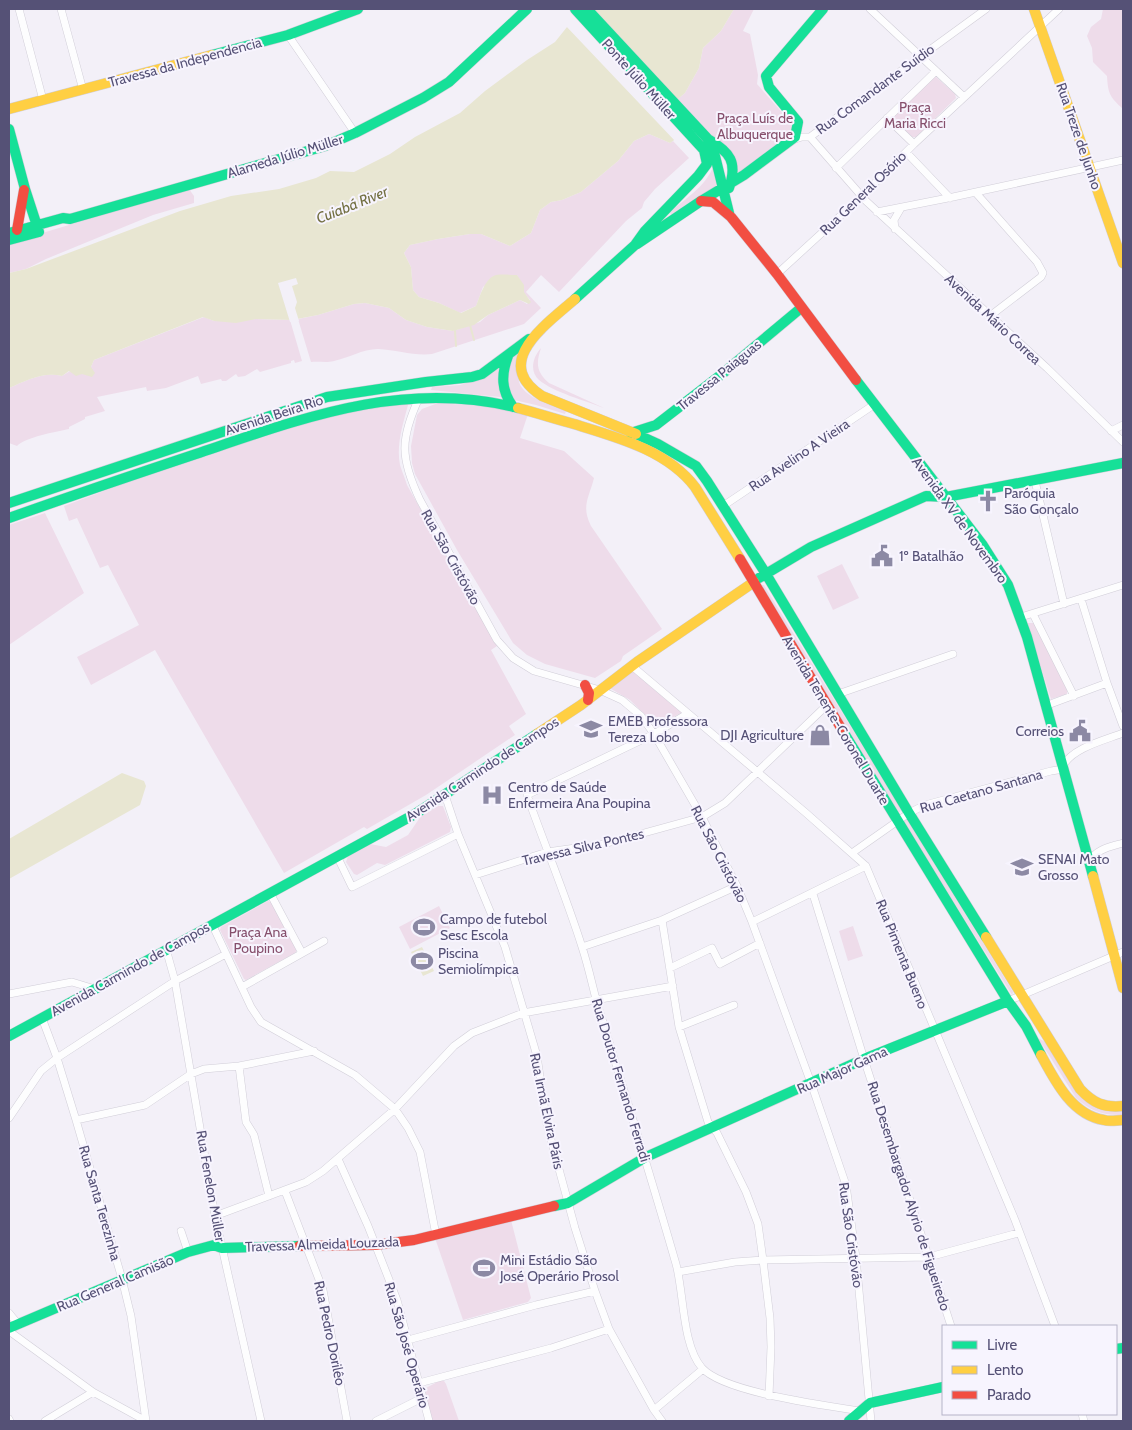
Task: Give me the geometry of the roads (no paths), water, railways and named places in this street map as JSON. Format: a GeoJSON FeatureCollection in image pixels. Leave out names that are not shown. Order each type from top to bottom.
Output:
{"type":"FeatureCollection","features":[{"type":"Feature","properties":{"kind":"main road","name":"Travessa da Independencia"},"geometry":{"type":"LineString","coordinates":[[9,109],[288,35],[358,9]]}},
{"type":"Feature","properties":{"kind":"main road","name":"Alameda Júlio Müller"},"geometry":{"type":"LineString","coordinates":[[9,240],[63,218],[70,219],[325,146],[355,133],[423,98],[449,82],[528,9]]}},
{"type":"Feature","properties":{"kind":"main road","name":"Ponte Júlio Müller"},"geometry":{"type":"LineString","coordinates":[[575,9],[704,150]]}},
{"type":"Feature","properties":{"kind":"main road","name":"Ponte Júlio Müller"},"geometry":{"type":"LineString","coordinates":[[587,9],[707,138]]}},
{"type":"Feature","properties":{"kind":"main road"},"geometry":{"type":"LineString","coordinates":[[792,140],[799,126],[797,120],[769,87],[766,76],[823,9]]}},
{"type":"Feature","properties":{"kind":"main road","name":"Rua Treze de Junho"},"geometry":{"type":"LineString","coordinates":[[1034,9],[1123,263]]}},
{"type":"Feature","properties":{"kind":"main road"},"geometry":{"type":"LineString","coordinates":[[9,129],[25,189],[38,228]]}},
{"type":"Feature","properties":{"kind":"main road"},"geometry":{"type":"LineString","coordinates":[[707,138],[714,152],[717,165],[730,183]]}},
{"type":"Feature","properties":{"kind":"main road"},"geometry":{"type":"LineString","coordinates":[[707,138],[720,146],[730,157],[734,165],[726,205],[731,217]]}},
{"type":"Feature","properties":{"kind":"main road","name":"Rua Comandante Suídio"},"geometry":{"type":"LineString","coordinates":[[537,335],[635,245],[792,140]]}},
{"type":"Feature","properties":{"kind":"main road","name":"Rua Comandante Suídio"},"geometry":{"type":"LineString","coordinates":[[635,245],[645,231],[704,169],[707,160],[704,150]]}},
{"type":"Feature","properties":{"kind":"main road"},"geometry":{"type":"LineString","coordinates":[[717,165],[730,183]]}},
{"type":"Feature","properties":{"kind":"main road"},"geometry":{"type":"LineString","coordinates":[[13,232],[25,189]]}},
{"type":"Feature","properties":{"kind":"main road"},"geometry":{"type":"LineString","coordinates":[[701,201],[717,204],[731,217]]}},
{"type":"Feature","properties":{"kind":"main road","name":"Avenida XV de Novembro"},"geometry":{"type":"LineString","coordinates":[[731,217],[946,496],[993,560],[1008,584],[1021,617],[1089,862],[1119,954],[1123,988]]}},
{"type":"Feature","properties":{"kind":"main road","name":"Alameda Júlio Müller"},"geometry":{"type":"LineString","coordinates":[[13,232],[38,228]]}},
{"type":"Feature","properties":{"kind":"main road","name":"Travessa Paiaguas"},"geometry":{"type":"LineString","coordinates":[[633,433],[656,425],[679,408],[801,308]]}},
{"type":"Feature","properties":{"kind":"main road","name":"Avenida Beira Rio"},"geometry":{"type":"LineString","coordinates":[[9,504],[132,461],[327,397],[426,382],[472,378],[482,374],[509,355],[524,341],[537,335]]}},
{"type":"Feature","properties":{"kind":"main road","name":"Avenida Tenente-Coronel Duarte"},"geometry":{"type":"LineString","coordinates":[[537,335],[523,353],[521,360],[522,376],[528,386],[542,396],[633,433],[696,466],[766,574],[908,813],[1080,1089],[1090,1100],[1104,1107],[1123,1106]]}},
{"type":"Feature","properties":{"kind":"main road"},"geometry":{"type":"LineString","coordinates":[[509,355],[503,369],[502,381],[505,396],[513,407]]}},
{"type":"Feature","properties":{"kind":"main road"},"geometry":{"type":"LineString","coordinates":[[419,398],[430,387],[465,382],[472,378]]}},
{"type":"Feature","properties":{"kind":"main road","name":"Avenida Beira Rio"},"geometry":{"type":"LineString","coordinates":[[9,518],[67,497],[332,410],[378,401],[419,398],[480,401]]}},
{"type":"Feature","properties":{"kind":"main road","name":"Avenida Tenente-Coronel Duarte"},"geometry":{"type":"LineString","coordinates":[[480,401],[513,407],[607,433],[656,455],[684,474],[696,488],[897,820],[1008,1001],[1027,1028],[1053,1077],[1071,1102],[1086,1114],[1102,1121],[1123,1120]]}},
{"type":"Feature","properties":{"kind":"main road"},"geometry":{"type":"LineString","coordinates":[[607,433],[633,433],[656,455]]}},
{"type":"Feature","properties":{"kind":"main road","name":"Avenida Carmindo de Campos"},"geometry":{"type":"LineString","coordinates":[[9,1036],[166,948],[415,814],[588,700],[632,666],[754,582],[811,547],[926,496],[946,496],[1035,481],[1123,463]]}},
{"type":"Feature","properties":{"kind":"main road"},"geometry":{"type":"LineString","coordinates":[[926,496],[930,484],[928,474]]}},
{"type":"Feature","properties":{"kind":"main road"},"geometry":{"type":"LineString","coordinates":[[67,497],[66,492],[68,488],[85,478]]}},
{"type":"Feature","properties":{"kind":"main road"},"geometry":{"type":"LineString","coordinates":[[9,504],[12,509],[9,513]]}},
{"type":"Feature","properties":{"kind":"main road"},"geometry":{"type":"LineString","coordinates":[[585,685],[589,693],[588,700]]}},
{"type":"Feature","properties":{"kind":"main road","name":"Rua Major Gama"},"geometry":{"type":"LineString","coordinates":[[568,1203],[646,1157],[864,1059],[1008,1001]]}},
{"type":"Feature","properties":{"kind":"main road"},"geometry":{"type":"LineString","coordinates":[[1027,1028],[1050,1041]]}},
{"type":"Feature","properties":{"kind":"main road","name":"Travessa Almeida Louzada"},"geometry":{"type":"LineString","coordinates":[[222,1248],[375,1244],[436,1235],[568,1203]]}},
{"type":"Feature","properties":{"kind":"main road","name":"Rua General Camisão"},"geometry":{"type":"LineString","coordinates":[[12,1328],[188,1252],[214,1245],[222,1248]]}},
{"type":"Feature","properties":{"kind":"main road"},"geometry":{"type":"LineString","coordinates":[[849,1421],[870,1404],[942,1387]]}},
{"type":"Feature","properties":{"kind":"street"},"geometry":{"type":"LineString","coordinates":[[19,9],[42,100]]}},
{"type":"Feature","properties":{"kind":"street"},"geometry":{"type":"LineString","coordinates":[[61,9],[83,90]]}},
{"type":"Feature","properties":{"kind":"street"},"geometry":{"type":"LineString","coordinates":[[870,9],[964,97]]}},
{"type":"Feature","properties":{"kind":"street","name":"Rua Comandante Suídio"},"geometry":{"type":"LineString","coordinates":[[792,140],[800,137],[810,137],[986,9]]}},
{"type":"Feature","properties":{"kind":"street","name":"Rua General Osório"},"geometry":{"type":"LineString","coordinates":[[776,274],[861,197],[914,144],[1059,9]]}},
{"type":"Feature","properties":{"kind":"street"},"geometry":{"type":"LineString","coordinates":[[288,35],[355,133]]}},
{"type":"Feature","properties":{"kind":"street"},"geometry":{"type":"LineString","coordinates":[[836,168],[936,71]]}},
{"type":"Feature","properties":{"kind":"street"},"geometry":{"type":"LineString","coordinates":[[887,118],[914,144]]}},
{"type":"Feature","properties":{"kind":"street","name":"Avenida Mário Correa"},"geometry":{"type":"LineString","coordinates":[[810,137],[861,197],[1047,368],[1123,442]]}},
{"type":"Feature","properties":{"kind":"street"},"geometry":{"type":"LineString","coordinates":[[906,152],[950,198]]}},
{"type":"Feature","properties":{"kind":"street"},"geometry":{"type":"LineString","coordinates":[[877,212],[1123,160]]}},
{"type":"Feature","properties":{"kind":"street"},"geometry":{"type":"LineString","coordinates":[[976,192],[1037,262],[1043,273],[1041,277],[990,316]]}},
{"type":"Feature","properties":{"kind":"street"},"geometry":{"type":"LineString","coordinates":[[896,229],[894,220],[901,208]]}},
{"type":"Feature","properties":{"kind":"street","name":"Rua São Cristóvão"},"geometry":{"type":"LineString","coordinates":[[419,398],[410,416],[404,449],[409,476],[498,640],[513,658],[534,671],[600,690],[622,700],[641,716],[654,734],[702,817],[737,886],[760,943],[846,1185],[856,1258],[871,1421]]}},
{"type":"Feature","properties":{"kind":"street","name":"Rua Avelino A Vieira"},"geometry":{"type":"LineString","coordinates":[[723,506],[875,404]]}},
{"type":"Feature","properties":{"kind":"street"},"geometry":{"type":"LineString","coordinates":[[1111,430],[1123,424]]}},
{"type":"Feature","properties":{"kind":"street"},"geometry":{"type":"LineString","coordinates":[[1035,481],[1064,604]]}},
{"type":"Feature","properties":{"kind":"street"},"geometry":{"type":"LineString","coordinates":[[1021,617],[1123,585]]}},
{"type":"Feature","properties":{"kind":"street"},"geometry":{"type":"LineString","coordinates":[[1081,599],[1107,683],[1123,726]]}},
{"type":"Feature","properties":{"kind":"street"},"geometry":{"type":"LineString","coordinates":[[1033,614],[1074,696]]}},
{"type":"Feature","properties":{"kind":"street"},"geometry":{"type":"LineString","coordinates":[[838,694],[953,654]]}},
{"type":"Feature","properties":{"kind":"street","name":"Rua Pimenta Bueno"},"geometry":{"type":"LineString","coordinates":[[632,666],[866,866],[1055,1325]]}},
{"type":"Feature","properties":{"kind":"street"},"geometry":{"type":"LineString","coordinates":[[1045,706],[1107,683]]}},
{"type":"Feature","properties":{"kind":"street","name":"Travessa Silva Pontes"},"geometry":{"type":"LineString","coordinates":[[476,875],[547,852],[604,844],[702,817],[724,803],[827,705]]}},
{"type":"Feature","properties":{"kind":"street"},"geometry":{"type":"LineString","coordinates":[[654,734],[686,714]]}},
{"type":"Feature","properties":{"kind":"street"},"geometry":{"type":"LineString","coordinates":[[1063,767],[1067,758],[1076,752],[1123,733]]}},
{"type":"Feature","properties":{"kind":"street","name":"Rua Doutor Fernando Ferradi"},"geometry":{"type":"LineString","coordinates":[[654,734],[527,795],[582,947],[596,1000],[646,1157],[678,1272],[687,1330],[693,1352],[703,1369]]}},
{"type":"Feature","properties":{"kind":"street","name":"Rua Caetano Santana"},"geometry":{"type":"LineString","coordinates":[[852,853],[897,820],[925,806],[1063,767]]}},
{"type":"Feature","properties":{"kind":"street","name":"Rua Irmã Elvira Páris"},"geometry":{"type":"LineString","coordinates":[[445,795],[458,834],[505,947],[537,1056],[547,1125],[594,1291],[610,1329],[654,1410],[662,1421]]}},
{"type":"Feature","properties":{"kind":"street"},"geometry":{"type":"LineString","coordinates":[[336,856],[352,887],[458,834]]}},
{"type":"Feature","properties":{"kind":"street"},"geometry":{"type":"LineString","coordinates":[[1089,862],[1092,856],[1099,851],[1123,843]]}},
{"type":"Feature","properties":{"kind":"street"},"geometry":{"type":"LineString","coordinates":[[752,922],[813,894],[866,866]]}},
{"type":"Feature","properties":{"kind":"street"},"geometry":{"type":"LineString","coordinates":[[582,947],[662,920],[737,886]]}},
{"type":"Feature","properties":{"kind":"street"},"geometry":{"type":"LineString","coordinates":[[270,893],[302,953]]}},
{"type":"Feature","properties":{"kind":"street","name":"Rua Desembargador Alyrio de Figueiredo"},"geometry":{"type":"LineString","coordinates":[[813,894],[864,1059],[951,1325]]}},
{"type":"Feature","properties":{"kind":"street"},"geometry":{"type":"LineString","coordinates":[[662,920],[679,1027],[708,1122],[717,1133],[746,1192],[758,1224],[770,1318],[769,1396]]}},
{"type":"Feature","properties":{"kind":"street"},"geometry":{"type":"LineString","coordinates":[[212,924],[260,1022],[355,1074],[395,1109],[408,1128],[420,1152],[436,1235]]}},
{"type":"Feature","properties":{"kind":"street"},"geometry":{"type":"LineString","coordinates":[[242,987],[324,940]]}},
{"type":"Feature","properties":{"kind":"street"},"geometry":{"type":"LineString","coordinates":[[670,968],[712,948],[720,964],[760,943]]}},
{"type":"Feature","properties":{"kind":"street","name":"Rua Fenelon Müller"},"geometry":{"type":"LineString","coordinates":[[166,948],[175,982],[215,1216],[261,1421]]}},
{"type":"Feature","properties":{"kind":"street"},"geometry":{"type":"LineString","coordinates":[[9,1118],[41,1072],[57,1058],[175,982],[226,954]]}},
{"type":"Feature","properties":{"kind":"street","name":"Rua Major Gama"},"geometry":{"type":"LineString","coordinates":[[1008,1001],[1119,954]]}},
{"type":"Feature","properties":{"kind":"street"},"geometry":{"type":"LineString","coordinates":[[9,994],[72,982],[95,989]]}},
{"type":"Feature","properties":{"kind":"street"},"geometry":{"type":"LineString","coordinates":[[215,1216],[285,1191],[306,1182],[323,1171],[395,1109],[454,1046],[472,1033],[523,1013],[673,986]]}},
{"type":"Feature","properties":{"kind":"street"},"geometry":{"type":"LineString","coordinates":[[679,1027],[734,1005]]}},
{"type":"Feature","properties":{"kind":"street","name":"Rua Santa Terezinha"},"geometry":{"type":"LineString","coordinates":[[42,1018],[57,1058],[122,1279],[131,1316],[146,1421]]}},
{"type":"Feature","properties":{"kind":"street"},"geometry":{"type":"LineString","coordinates":[[76,1120],[145,1105],[191,1074],[204,1069],[239,1066],[315,1051]]}},
{"type":"Feature","properties":{"kind":"street"},"geometry":{"type":"LineString","coordinates":[[239,1066],[246,1122],[254,1135],[269,1196]]}},
{"type":"Feature","properties":{"kind":"street","name":"Rua São José Operário"},"geometry":{"type":"LineString","coordinates":[[338,1159],[368,1226],[397,1300],[429,1421]]}},
{"type":"Feature","properties":{"kind":"street","name":"Rua Pedro Dorilêo"},"geometry":{"type":"LineString","coordinates":[[285,1191],[323,1290],[347,1421]]}},
{"type":"Feature","properties":{"kind":"street"},"geometry":{"type":"LineString","coordinates":[[181,1231],[188,1252]]}},
{"type":"Feature","properties":{"kind":"street"},"geometry":{"type":"LineString","coordinates":[[678,1272],[734,1262],[764,1260],[929,1257],[1018,1233]]}},
{"type":"Feature","properties":{"kind":"street"},"geometry":{"type":"LineString","coordinates":[[408,1340],[594,1291]]}},
{"type":"Feature","properties":{"kind":"street"},"geometry":{"type":"LineString","coordinates":[[9,1313],[12,1328],[93,1392],[146,1421]]}},
{"type":"Feature","properties":{"kind":"street"},"geometry":{"type":"LineString","coordinates":[[419,1383],[550,1348],[610,1329]]}},
{"type":"Feature","properties":{"kind":"street"},"geometry":{"type":"LineString","coordinates":[[654,1410],[703,1369],[717,1378],[769,1396],[860,1411]]}},
{"type":"Feature","properties":{"kind":"street"},"geometry":{"type":"LineString","coordinates":[[45,1421],[93,1392]]}},
{"type":"Feature","properties":{"kind":"street"},"geometry":{"type":"LineString","coordinates":[[376,1421],[422,1398]]}},
{"type":"Feature","properties":{"kind":"water","name":"Cuiabá River"},"geometry":{"type":"Polygon","coordinates":[[[586,9],[734,9],[721,31],[703,48],[699,68],[685,93],[678,99],[677,138],[670,143],[649,134],[634,141],[618,161],[581,192],[562,200],[551,202],[540,210],[531,233],[510,246],[481,234],[470,234],[410,245],[404,253],[411,267],[413,290],[419,297],[439,303],[461,313],[476,306],[483,288],[492,277],[496,275],[517,275],[524,285],[524,292],[531,302],[529,304],[520,300],[488,315],[474,325],[453,331],[427,327],[406,320],[389,308],[365,303],[354,304],[318,315],[292,320],[256,319],[236,323],[214,321],[203,317],[94,360],[91,367],[95,373],[92,377],[82,374],[76,376],[69,371],[62,376],[42,376],[9,388],[9,273],[26,269],[180,211],[231,196],[279,189],[316,178],[330,171],[354,172],[390,154],[415,137],[460,113],[485,91],[555,42],[567,27],[586,9]]]}},
{"type":"Feature","properties":{"kind":"water"},"geometry":{"type":"Polygon","coordinates":[[[122,773],[144,781],[146,786],[140,805],[9,879],[9,839],[122,773]]]}},
{"type":"Feature","properties":{"kind":"water","name":"Piscina Semiolímpica"},"geometry":{"type":"Polygon","coordinates":[[[422,947],[434,971],[423,976],[411,952],[422,947]]]}},
{"type":"Feature","properties":{"kind":"waterway"},"geometry":{"type":"LineString","coordinates":[[470,325],[474,340]]}},
{"type":"Feature","properties":{"kind":"waterway"},"geometry":{"type":"LineString","coordinates":[[455,331],[456,346]]}},
{"type":"Feature","properties":{"kind":"place","name":"Paróquia São Gonçalo"},"geometry":{"type":"Point","coordinates":[988,501]}},
{"type":"Feature","properties":{"kind":"place","name":"1º Batalhão"},"geometry":{"type":"Point","coordinates":[882,556]}},
{"type":"Feature","properties":{"kind":"place","name":"EMEB Professora Tereza Lobo"},"geometry":{"type":"Point","coordinates":[591,729]}},
{"type":"Feature","properties":{"kind":"place","name":"Correios"},"geometry":{"type":"Point","coordinates":[1080,731]}},
{"type":"Feature","properties":{"kind":"place","name":"DJI Agriculture"},"geometry":{"type":"Point","coordinates":[820,735]}},
{"type":"Feature","properties":{"kind":"place","name":"Centro de Saúde Enfermeira Ana Poupina"},"geometry":{"type":"Point","coordinates":[492,795]}},
{"type":"Feature","properties":{"kind":"place","name":"SENAI Mato Grosso"},"geometry":{"type":"Point","coordinates":[1022,867]}},
{"type":"Feature","properties":{"kind":"place","name":"Campo de futebol Sesc Escola"},"geometry":{"type":"Point","coordinates":[424,927]}},
{"type":"Feature","properties":{"kind":"place","name":"Piscina Semiolímpica"},"geometry":{"type":"Point","coordinates":[422,961]}},
{"type":"Feature","properties":{"kind":"place","name":"Mini Estádio São José Operário Prosol"},"geometry":{"type":"Point","coordinates":[484,1268]}},
{"type":"Feature","properties":{"kind":"park label","name":"Praça Maria Ricci"},"geometry":{"type":"Point","coordinates":[915,116]}},
{"type":"Feature","properties":{"kind":"park label","name":"Praça Luís de Albuquerque"},"geometry":{"type":"Point","coordinates":[755,126]}},
{"type":"Feature","properties":{"kind":"park label","name":"Praça Ana Poupino"},"geometry":{"type":"Point","coordinates":[258,940]}}]}
